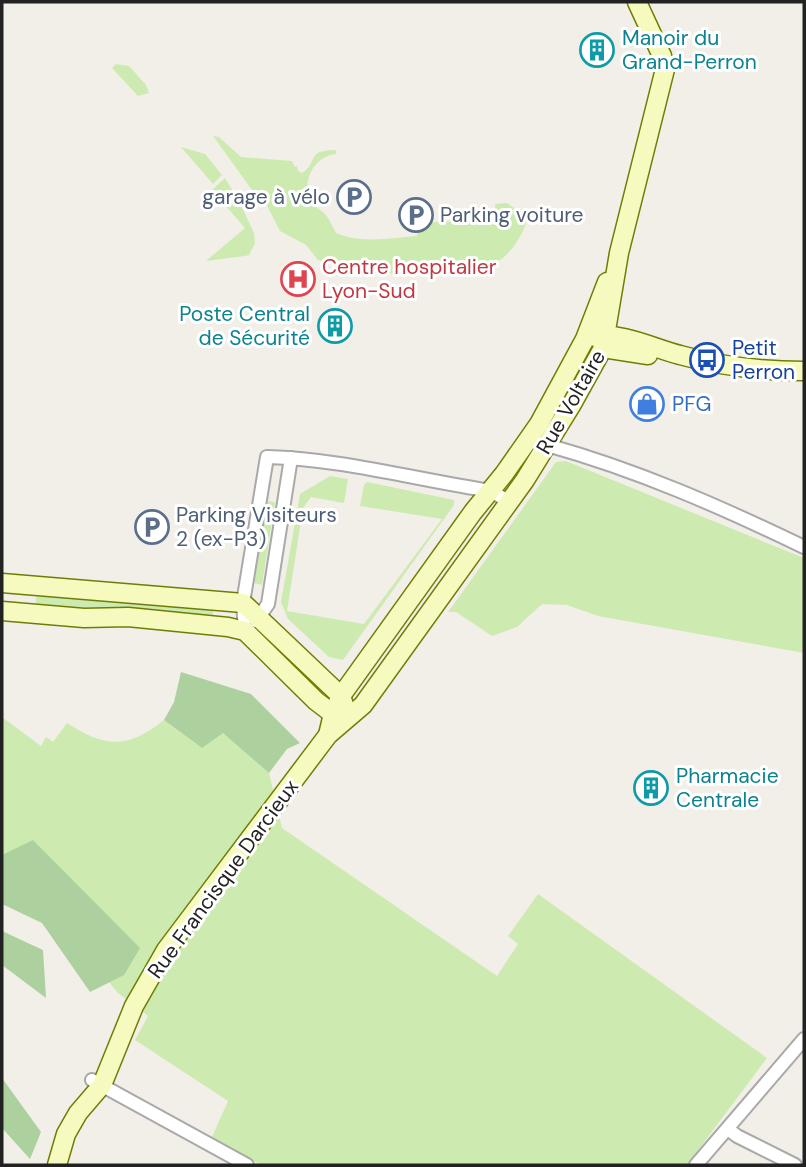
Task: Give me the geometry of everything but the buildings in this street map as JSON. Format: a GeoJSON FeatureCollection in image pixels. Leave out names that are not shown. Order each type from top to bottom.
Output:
{"type":"FeatureCollection","features":[{"type":"Feature","properties":{"kind":"street","name":"Rue Voltaire"},"geometry":{"type":"LineString","coordinates":[[508,501],[547,445],[605,342],[619,253],[664,69],[662,57],[637,2]]}},
{"type":"Feature","properties":{"kind":"street","name":"Rue Voltaire"},"geometry":{"type":"LineString","coordinates":[[491,491],[539,424],[585,339],[619,253]]}},
{"type":"Feature","properties":{"kind":"street"},"geometry":{"type":"LineString","coordinates":[[585,339],[764,370],[804,371]]}},
{"type":"Feature","properties":{"kind":"street"},"geometry":{"type":"LineString","coordinates":[[547,445],[661,483],[804,547]]}},
{"type":"Feature","properties":{"kind":"street"},"geometry":{"type":"LineString","coordinates":[[245,631],[243,603],[267,457],[355,467],[491,491],[508,501]]}},
{"type":"Feature","properties":{"kind":"street"},"geometry":{"type":"LineString","coordinates":[[245,631],[261,617],[268,604],[291,458]]}},
{"type":"Feature","properties":{"kind":"street"},"geometry":{"type":"LineString","coordinates":[[2,611],[84,618],[140,618],[228,626],[245,631],[316,701],[341,715],[341,696],[473,512],[491,491]]}},
{"type":"Feature","properties":{"kind":"street","name":"Rue Francisque Darcieux"},"geometry":{"type":"LineString","coordinates":[[57,1165],[66,1134],[109,1066],[134,1006],[166,950],[341,715],[363,705],[508,501]]}},
{"type":"Feature","properties":{"kind":"street"},"geometry":{"type":"LineString","coordinates":[[2,583],[243,603],[261,617],[341,696]]}},
{"type":"Feature","properties":{"kind":"street"},"geometry":{"type":"LineString","coordinates":[[696,1165],[804,1039]]}},
{"type":"Feature","properties":{"kind":"street"},"geometry":{"type":"LineString","coordinates":[[97,1082],[247,1165]]}},
{"type":"Feature","properties":{"kind":"street","name":"Rue Francisque Darcieux"},"geometry":{"type":"LineString","coordinates":[[47,1165],[57,1130],[70,1106],[97,1082]]}},
{"type":"Feature","properties":{"kind":"street"},"geometry":{"type":"LineString","coordinates":[[727,1129],[795,1165]]}},
{"type":"Feature","properties":{"kind":"green space"},"geometry":{"type":"Polygon","coordinates":[[[116,64],[129,66],[146,85],[149,93],[138,96],[112,68],[116,64]]]}},
{"type":"Feature","properties":{"kind":"green space"},"geometry":{"type":"Polygon","coordinates":[[[213,136],[219,137],[241,157],[292,161],[302,173],[316,154],[336,150],[336,154],[317,163],[310,175],[308,189],[311,201],[326,215],[336,233],[346,236],[376,239],[417,236],[417,223],[496,219],[495,204],[507,203],[528,218],[512,249],[489,266],[476,270],[426,270],[425,275],[343,271],[342,266],[318,260],[306,245],[280,231],[264,200],[260,201],[213,136]]]}},
{"type":"Feature","properties":{"kind":"green space"},"geometry":{"type":"Polygon","coordinates":[[[181,147],[205,154],[222,175],[213,184],[181,147]]]}},
{"type":"Feature","properties":{"kind":"green space"},"geometry":{"type":"Polygon","coordinates":[[[225,178],[254,233],[255,243],[249,255],[206,261],[245,228],[212,190],[225,178]]]}},
{"type":"Feature","properties":{"kind":"green space"},"geometry":{"type":"Polygon","coordinates":[[[566,461],[804,558],[804,653],[598,616],[567,605],[542,604],[517,627],[492,636],[456,612],[448,612],[556,462],[566,461]]]}},
{"type":"Feature","properties":{"kind":"green space"},"geometry":{"type":"Polygon","coordinates":[[[330,476],[348,479],[344,503],[311,497],[303,508],[287,611],[364,624],[442,519],[360,506],[367,482],[454,500],[454,505],[343,660],[329,657],[288,619],[281,602],[300,494],[330,476]]]}},
{"type":"Feature","properties":{"kind":"green space"},"geometry":{"type":"Polygon","coordinates":[[[268,501],[275,502],[262,585],[254,583],[268,501]]]}},
{"type":"Feature","properties":{"kind":"green space"},"geometry":{"type":"Polygon","coordinates":[[[37,592],[214,608],[212,618],[35,608],[37,592]]]}},
{"type":"Feature","properties":{"kind":"green space"},"geometry":{"type":"Polygon","coordinates":[[[181,672],[251,694],[300,743],[287,749],[269,773],[223,733],[202,748],[164,720],[174,702],[181,672]]]}},
{"type":"Feature","properties":{"kind":"green space"},"geometry":{"type":"Polygon","coordinates":[[[2,717],[41,746],[46,737],[53,742],[67,723],[93,737],[116,742],[139,736],[164,720],[202,748],[223,732],[269,773],[282,828],[497,976],[518,944],[508,936],[538,894],[767,1058],[687,1165],[261,1165],[212,1137],[228,1101],[135,1040],[148,1016],[118,993],[2,871],[2,717]]]}},
{"type":"Feature","properties":{"kind":"green space"},"geometry":{"type":"Polygon","coordinates":[[[33,840],[140,948],[124,975],[90,992],[42,923],[2,904],[2,855],[33,840]]]}},
{"type":"Feature","properties":{"kind":"green space"},"geometry":{"type":"Polygon","coordinates":[[[2,931],[43,950],[46,998],[2,965],[2,931]]]}},
{"type":"Feature","properties":{"kind":"green space"},"geometry":{"type":"Polygon","coordinates":[[[2,1078],[41,1132],[30,1159],[2,1128],[2,1078]]]}},
{"type":"Feature","properties":{"kind":"place","name":"Manoir du Grand-Perron"},"geometry":{"type":"Point","coordinates":[597,50]}},
{"type":"Feature","properties":{"kind":"place","name":"garage à vélo"},"geometry":{"type":"Point","coordinates":[354,197]}},
{"type":"Feature","properties":{"kind":"place","name":"Parking voiture"},"geometry":{"type":"Point","coordinates":[416,215]}},
{"type":"Feature","properties":{"kind":"place","name":"Centre hospitalier Lyon-Sud"},"geometry":{"type":"Point","coordinates":[298,279]}},
{"type":"Feature","properties":{"kind":"place","name":"Poste Central de Sécurité"},"geometry":{"type":"Point","coordinates":[335,326]}},
{"type":"Feature","properties":{"kind":"place","name":"Petit Perron"},"geometry":{"type":"Point","coordinates":[707,360]}},
{"type":"Feature","properties":{"kind":"place","name":"PFG"},"geometry":{"type":"Point","coordinates":[647,404]}},
{"type":"Feature","properties":{"kind":"place","name":"Parking Visiteurs 2 (ex-P3)"},"geometry":{"type":"Point","coordinates":[152,527]}},
{"type":"Feature","properties":{"kind":"place","name":"Pharmacie Centrale"},"geometry":{"type":"Point","coordinates":[651,788]}}]}
